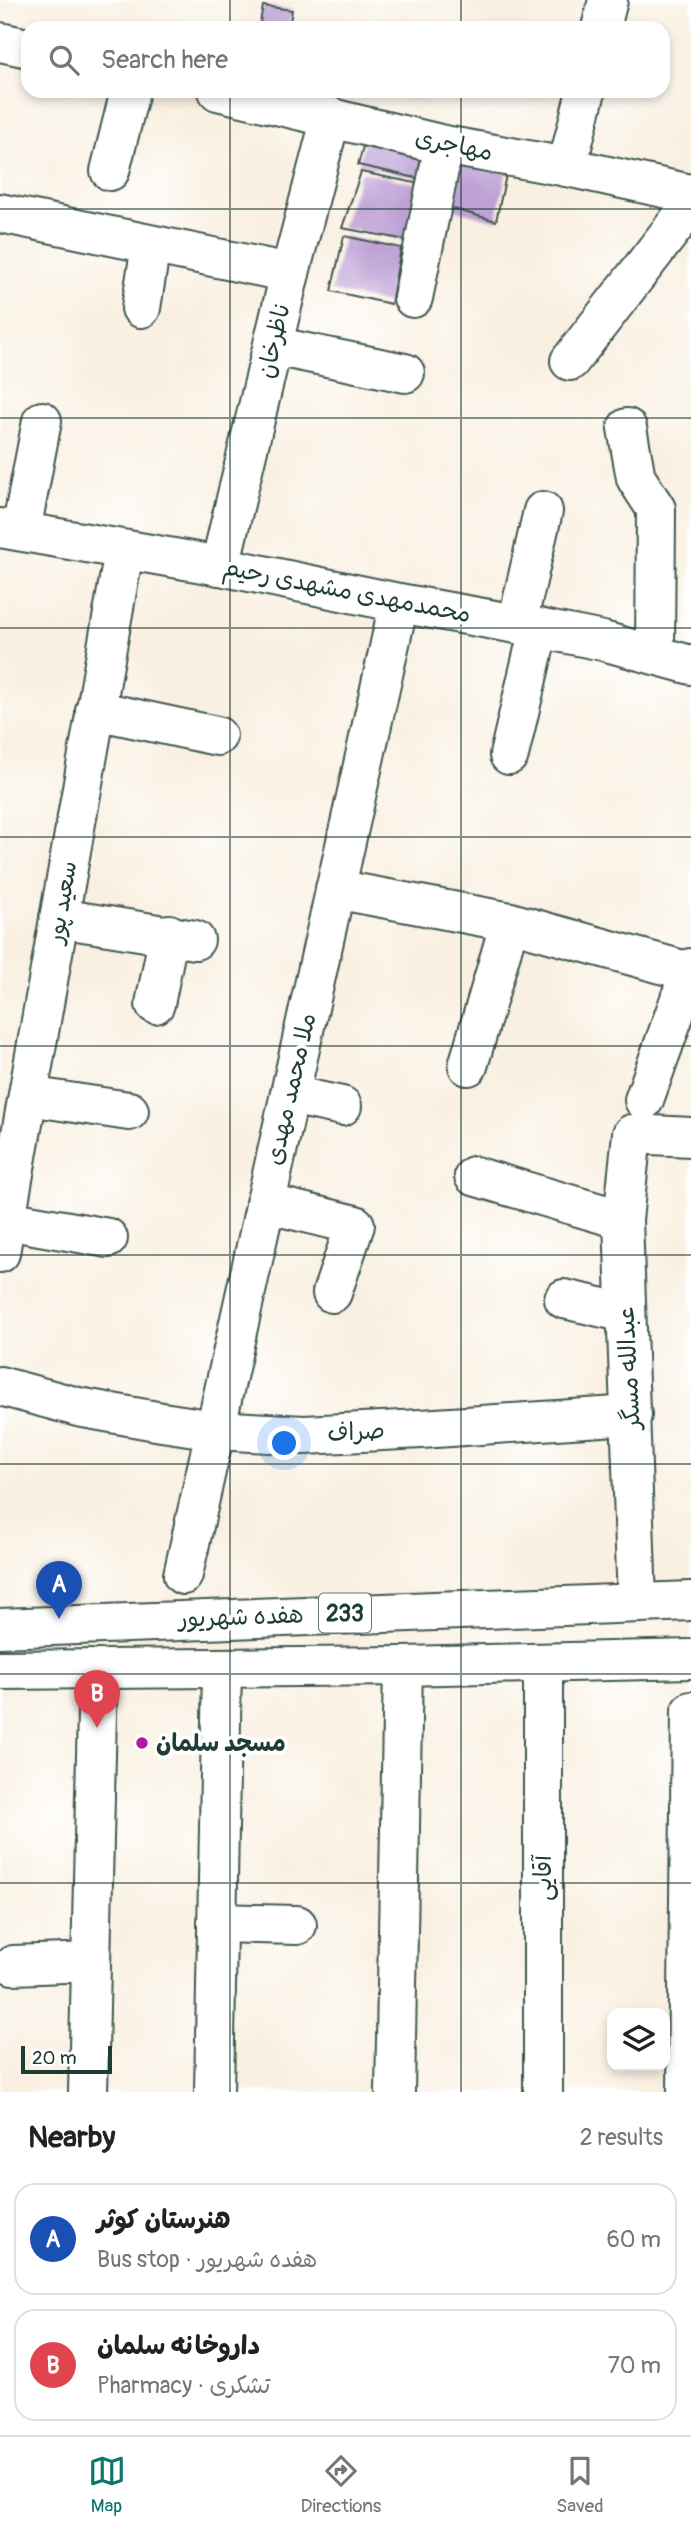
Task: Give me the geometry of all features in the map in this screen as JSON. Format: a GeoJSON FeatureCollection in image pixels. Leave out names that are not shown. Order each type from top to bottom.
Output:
{"type":"FeatureCollection","features":[{"type":"Feature","properties":{"kind":"street"},"geometry":{"type":"LineString","coordinates":[[603,21],[608,0]]}},
{"type":"Feature","properties":{"kind":"street"},"geometry":{"type":"LineString","coordinates":[[0,42],[21,46]]}},
{"type":"Feature","properties":{"kind":"street"},"geometry":{"type":"LineString","coordinates":[[110,171],[128,98]]}},
{"type":"Feature","properties":{"kind":"street","name":"مهاجری"},"geometry":{"type":"LineString","coordinates":[[248,98],[444,145],[567,167],[691,194]]}},
{"type":"Feature","properties":{"kind":"street"},"geometry":{"type":"LineString","coordinates":[[567,167],[584,98]]}},
{"type":"Feature","properties":{"kind":"street","name":"ناظرخان"},"geometry":{"type":"LineString","coordinates":[[220,566],[290,273],[331,117]]}},
{"type":"Feature","properties":{"kind":"street"},"geometry":{"type":"LineString","coordinates":[[413,298],[444,145]]}},
{"type":"Feature","properties":{"kind":"street"},"geometry":{"type":"LineString","coordinates":[[570,361],[691,205]]}},
{"type":"Feature","properties":{"kind":"street"},"geometry":{"type":"LineString","coordinates":[[0,213],[290,273]]}},
{"type":"Feature","properties":{"kind":"street"},"geometry":{"type":"LineString","coordinates":[[141,308],[151,245]]}},
{"type":"Feature","properties":{"kind":"street"},"geometry":{"type":"LineString","coordinates":[[273,346],[405,373]]}},
{"type":"Feature","properties":{"kind":"street"},"geometry":{"type":"LineString","coordinates":[[10,530],[42,421]]}},
{"type":"Feature","properties":{"kind":"street"},"geometry":{"type":"LineString","coordinates":[[627,428],[636,478],[656,509],[655,655]]}},
{"type":"Feature","properties":{"kind":"street"},"geometry":{"type":"LineString","coordinates":[[509,755],[543,512]]}},
{"type":"Feature","properties":{"kind":"street","name":"محمدمهدی مشهدی رحیم"},"geometry":{"type":"LineString","coordinates":[[10,530],[220,566],[528,626],[603,641],[691,665]]}},
{"type":"Feature","properties":{"kind":"street","name":"سعید پور"},"geometry":{"type":"LineString","coordinates":[[3,1237],[124,551]]}},
{"type":"Feature","properties":{"kind":"street","name":"ملا محمد مهدی"},"geometry":{"type":"LineString","coordinates":[[183,1575],[399,603]]}},
{"type":"Feature","properties":{"kind":"street"},"geometry":{"type":"LineString","coordinates":[[95,710],[217,736]]}},
{"type":"Feature","properties":{"kind":"street"},"geometry":{"type":"LineString","coordinates":[[335,889],[392,902],[510,922],[690,970]]}},
{"type":"Feature","properties":{"kind":"street"},"geometry":{"type":"LineString","coordinates":[[59,918],[182,937],[155,1004]]}},
{"type":"Feature","properties":{"kind":"street"},"geometry":{"type":"LineString","coordinates":[[468,1066],[510,922]]}},
{"type":"Feature","properties":{"kind":"street","name":"عبدالله مسگر"},"geometry":{"type":"LineString","coordinates":[[637,1602],[623,1220],[638,1117],[690,970]]}},
{"type":"Feature","properties":{"kind":"street"},"geometry":{"type":"LineString","coordinates":[[290,1095],[342,1106]]}},
{"type":"Feature","properties":{"kind":"street"},"geometry":{"type":"LineString","coordinates":[[28,1097],[129,1111]]}},
{"type":"Feature","properties":{"kind":"street"},"geometry":{"type":"LineString","coordinates":[[638,1117],[691,1137]]}},
{"type":"Feature","properties":{"kind":"street"},"geometry":{"type":"LineString","coordinates":[[474,1176],[623,1220]]}},
{"type":"Feature","properties":{"kind":"street"},"geometry":{"type":"LineString","coordinates":[[265,1203],[355,1225],[332,1293]]}},
{"type":"Feature","properties":{"kind":"street"},"geometry":{"type":"LineString","coordinates":[[3,1237],[108,1238]]}},
{"type":"Feature","properties":{"kind":"street"},"geometry":{"type":"LineString","coordinates":[[564,1299],[626,1313]]}},
{"type":"Feature","properties":{"kind":"street","name":"صراف"},"geometry":{"type":"LineString","coordinates":[[0,1386],[78,1407],[215,1430],[304,1435],[632,1415]]}},
{"type":"Feature","properties":{"kind":"street","name":"هفده شهریور"},"geometry":{"type":"LineString","coordinates":[[0,1628],[691,1601]]}},
{"type":"Feature","properties":{"kind":"street","name":"هفده شهریور"},"geometry":{"type":"LineString","coordinates":[[0,1670],[403,1666],[691,1659]]}},
{"type":"Feature","properties":{"kind":"street","name":"آقایی"},"geometry":{"type":"LineString","coordinates":[[543,1663],[543,2092]]}},
{"type":"Feature","properties":{"kind":"street"},"geometry":{"type":"LineString","coordinates":[[395,2092],[403,1666]]}},
{"type":"Feature","properties":{"kind":"street"},"geometry":{"type":"LineString","coordinates":[[214,2092],[222,1668]]}},
{"type":"Feature","properties":{"kind":"street"},"geometry":{"type":"LineString","coordinates":[[88,2092],[98,1670]]}},
{"type":"Feature","properties":{"kind":"street"},"geometry":{"type":"LineString","coordinates":[[687,2092],[691,1711]]}},
{"type":"Feature","properties":{"kind":"street"},"geometry":{"type":"LineString","coordinates":[[217,1923],[297,1925]]}},
{"type":"Feature","properties":{"kind":"street"},"geometry":{"type":"LineString","coordinates":[[13,1965],[91,1962]]}},
{"type":"Feature","properties":{"kind":"building"},"geometry":{"type":"Polygon","coordinates":[[[263,6],[292,10],[290,21],[260,21],[263,6]]]}},
{"type":"Feature","properties":{"kind":"building"},"geometry":{"type":"Polygon","coordinates":[[[366,136],[427,148],[421,179],[358,165],[366,136]]]}},
{"type":"Feature","properties":{"kind":"building"},"geometry":{"type":"Polygon","coordinates":[[[452,155],[508,166],[496,221],[443,206],[452,155]]]}},
{"type":"Feature","properties":{"kind":"building"},"geometry":{"type":"Polygon","coordinates":[[[361,172],[420,184],[406,240],[342,228],[361,172]]]}},
{"type":"Feature","properties":{"kind":"building"},"geometry":{"type":"Polygon","coordinates":[[[344,236],[401,248],[391,304],[331,291],[344,236]]]}},
{"type":"Feature","properties":{"kind":"place","name":"هنرستان کوثر"},"geometry":{"type":"Point","coordinates":[59,1619]}},
{"type":"Feature","properties":{"kind":"place","name":"داروخانه سلمان"},"geometry":{"type":"Point","coordinates":[97,1728]}},
{"type":"Feature","properties":{"kind":"place","name":"مسجد سلمان"},"geometry":{"type":"Point","coordinates":[142,1743]}}]}
